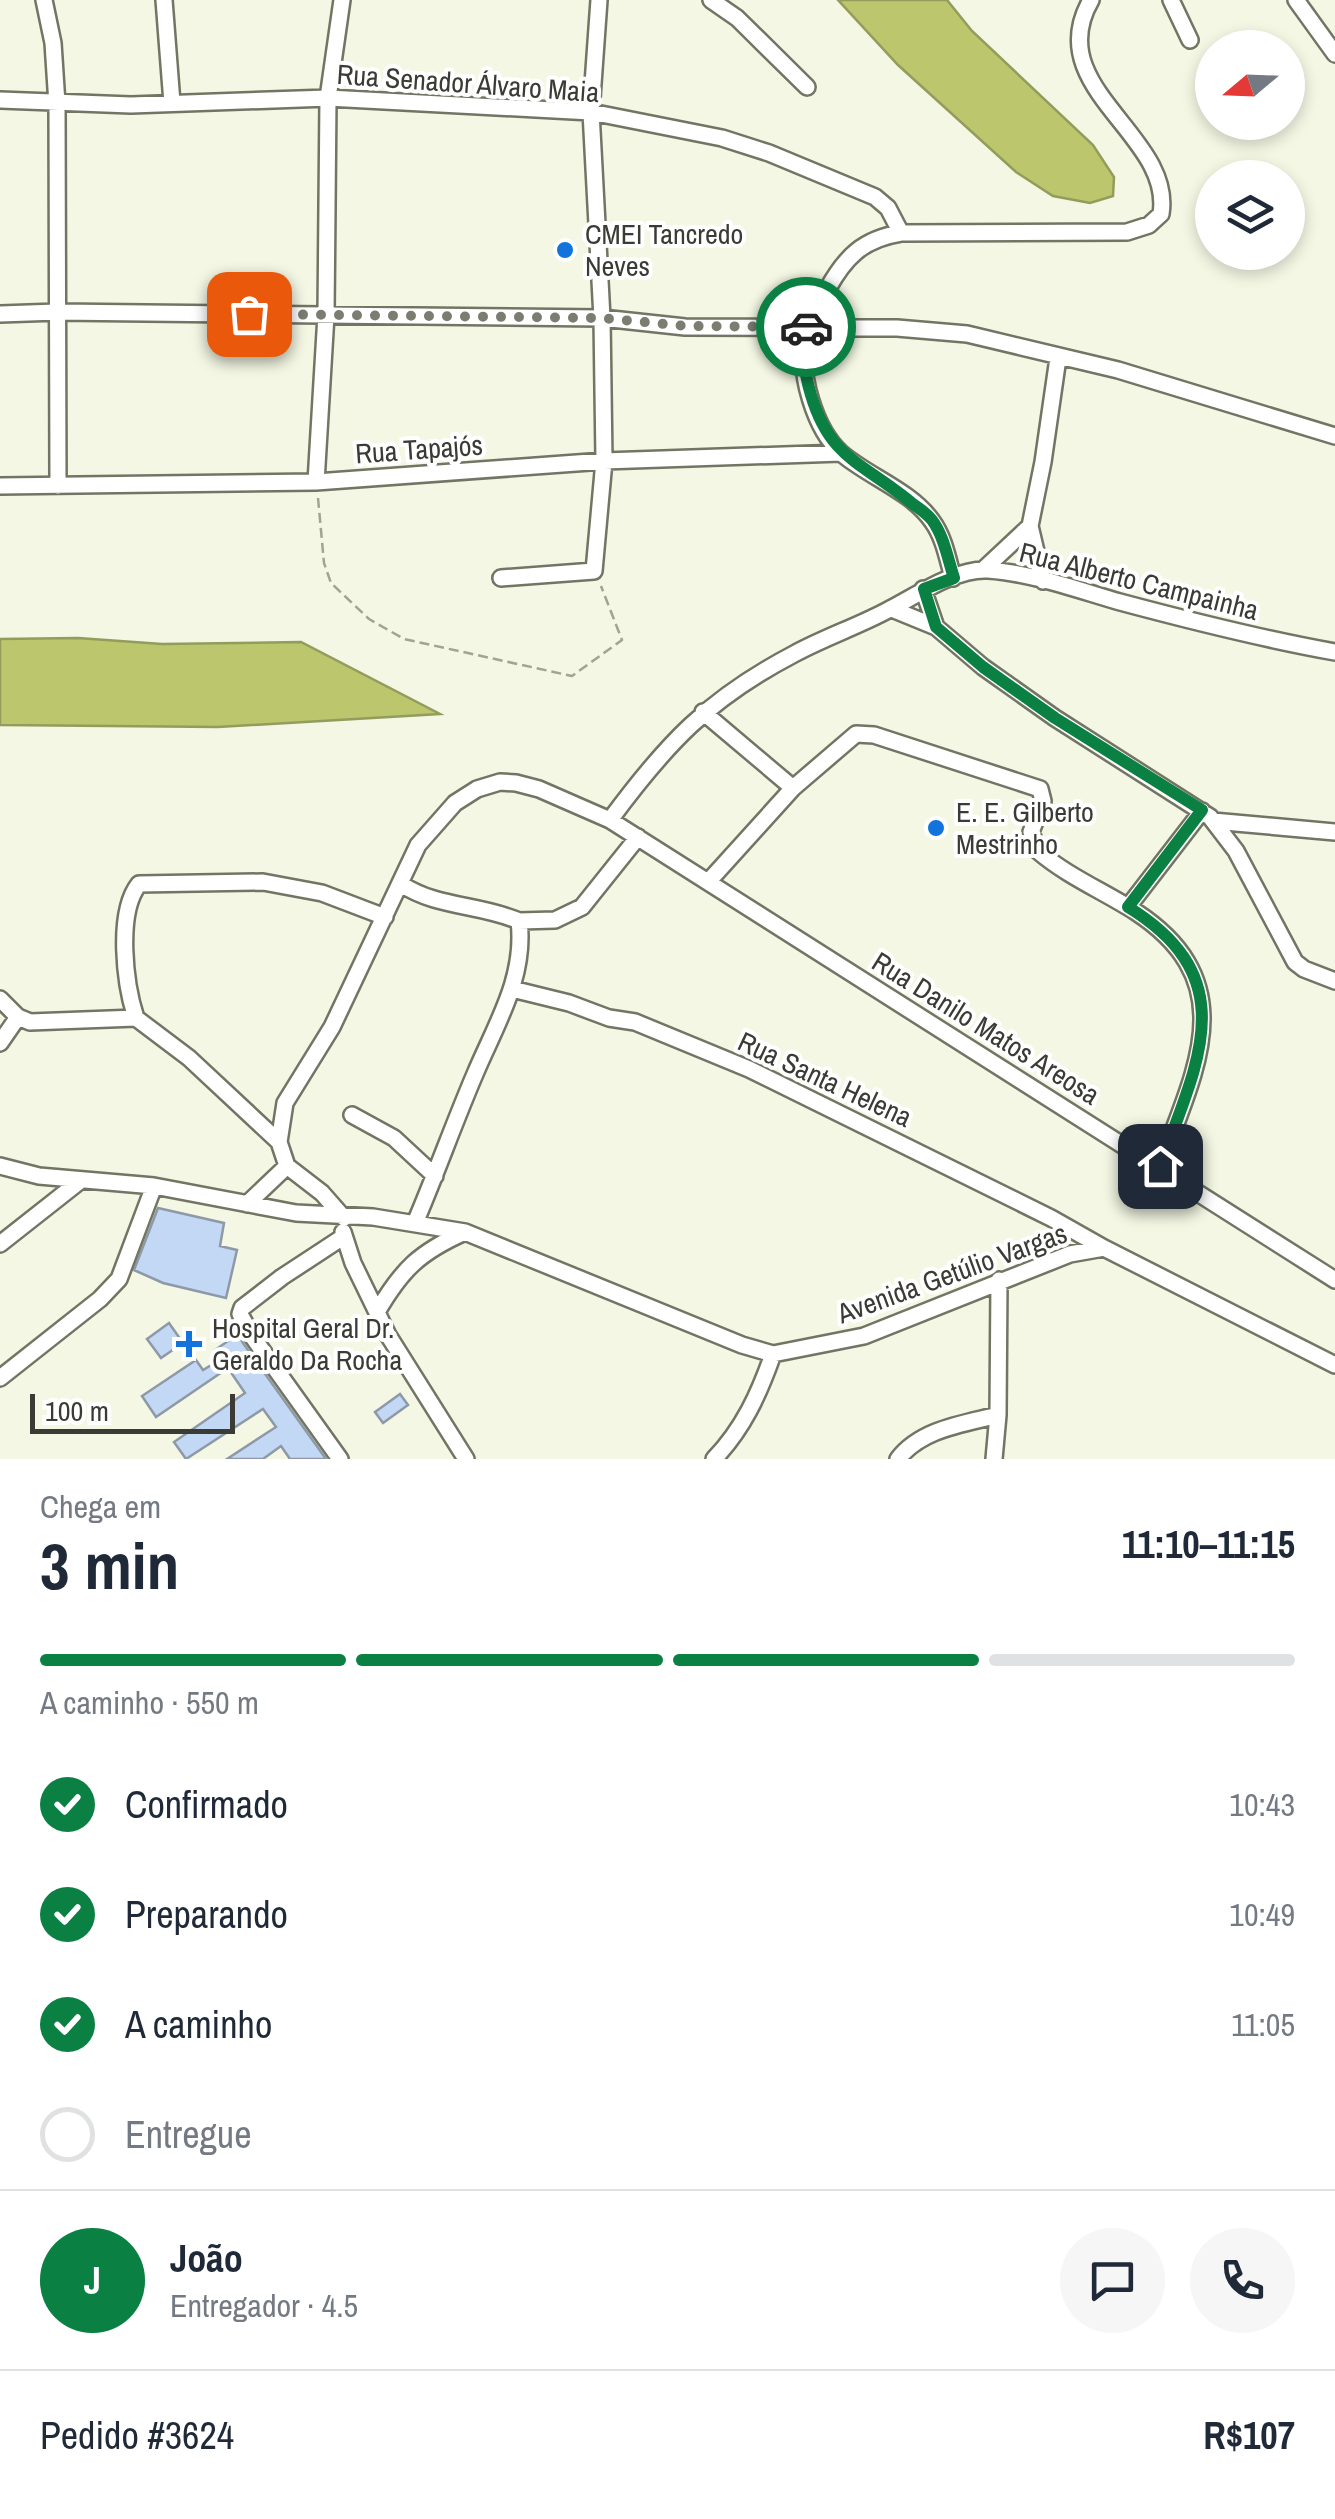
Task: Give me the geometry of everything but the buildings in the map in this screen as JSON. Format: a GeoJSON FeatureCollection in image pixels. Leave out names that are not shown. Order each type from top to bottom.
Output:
{"type":"FeatureCollection","features":[{"type":"Feature","properties":{"kind":"street"},"geometry":{"type":"LineString","coordinates":[[44,0],[53,43],[57,104],[58,486]]}},
{"type":"Feature","properties":{"kind":"street"},"geometry":{"type":"LineString","coordinates":[[164,0],[172,102]]}},
{"type":"Feature","properties":{"kind":"street"},"geometry":{"type":"LineString","coordinates":[[316,482],[326,315],[328,98],[342,0]]}},
{"type":"Feature","properties":{"kind":"street"},"geometry":{"type":"LineString","coordinates":[[501,578],[594,571],[604,461],[602,318],[590,112],[599,0]]}},
{"type":"Feature","properties":{"kind":"street"},"geometry":{"type":"LineString","coordinates":[[711,0],[749,29],[808,86]]}},
{"type":"Feature","properties":{"kind":"street"},"geometry":{"type":"LineString","coordinates":[[954,578],[931,518],[842,453],[826,434],[807,382],[804,358],[810,327],[832,282],[853,251],[869,240],[901,233],[1127,232],[1149,225],[1161,214],[1161,190],[1145,154],[1097,91],[1082,58],[1082,26],[1091,0]]}},
{"type":"Feature","properties":{"kind":"street"},"geometry":{"type":"LineString","coordinates":[[1171,0],[1190,40]]}},
{"type":"Feature","properties":{"kind":"street"},"geometry":{"type":"LineString","coordinates":[[1296,0],[1335,54]]}},
{"type":"Feature","properties":{"kind":"street","name":"Rua Senador Álvaro Maia"},"geometry":{"type":"LineString","coordinates":[[0,100],[57,104],[328,98],[590,112],[722,138],[769,153],[875,198],[888,208],[901,233]]}},
{"type":"Feature","properties":{"kind":"street"},"geometry":{"type":"LineString","coordinates":[[0,314],[602,318],[685,326],[940,331],[1002,341],[1185,390],[1335,436]]}},
{"type":"Feature","properties":{"kind":"street"},"geometry":{"type":"LineString","coordinates":[[1043,581],[1030,526],[1044,462],[1058,358]]}},
{"type":"Feature","properties":{"kind":"street","name":"Rua Tapajós"},"geometry":{"type":"LineString","coordinates":[[0,486],[316,482],[604,461],[842,453]]}},
{"type":"Feature","properties":{"kind":"street"},"geometry":{"type":"LineString","coordinates":[[984,569],[1030,526]]}},
{"type":"Feature","properties":{"kind":"street","name":"Rua Alberto Campainha"},"geometry":{"type":"LineString","coordinates":[[610,820],[672,740],[749,679],[924,589],[984,569],[1219,629],[1335,652]]}},
{"type":"Feature","properties":{"kind":"street"},"geometry":{"type":"LineString","coordinates":[[924,589],[936,627]]}},
{"type":"Feature","properties":{"kind":"street"},"geometry":{"type":"LineString","coordinates":[[892,608],[936,627],[983,667],[1055,718],[1208,816],[1236,851],[1295,962],[1335,981]]}},
{"type":"Feature","properties":{"kind":"street"},"geometry":{"type":"LineString","coordinates":[[703,712],[793,788]]}},
{"type":"Feature","properties":{"kind":"street"},"geometry":{"type":"LineString","coordinates":[[708,882],[793,788],[856,734],[874,735],[1040,789],[1044,797],[1031,832],[1034,845],[1045,856],[1158,928],[1185,957],[1202,1014],[1200,1055],[1160,1166]]}},
{"type":"Feature","properties":{"kind":"street"},"geometry":{"type":"LineString","coordinates":[[466,1459],[377,1312],[343,1237],[344,1218],[322,1193],[287,1166],[280,1142],[285,1103],[332,1028],[418,844],[455,803],[500,782],[539,789],[610,820]]}},
{"type":"Feature","properties":{"kind":"street"},"geometry":{"type":"LineString","coordinates":[[1208,816],[1335,832]]}},
{"type":"Feature","properties":{"kind":"street"},"geometry":{"type":"LineString","coordinates":[[1128,907],[1208,816]]}},
{"type":"Feature","properties":{"kind":"street","name":"Rua Danilo Matos Areosa"},"geometry":{"type":"LineString","coordinates":[[610,820],[1335,1280]]}},
{"type":"Feature","properties":{"kind":"street"},"geometry":{"type":"LineString","coordinates":[[401,884],[420,898],[498,911],[520,921],[555,920],[572,915],[598,890],[638,837]]}},
{"type":"Feature","properties":{"kind":"street"},"geometry":{"type":"LineString","coordinates":[[280,1142],[189,1058],[136,1018],[125,977],[124,950],[132,894],[139,884],[263,882],[322,893],[386,918]]}},
{"type":"Feature","properties":{"kind":"street"},"geometry":{"type":"LineString","coordinates":[[415,1223],[512,989],[521,946],[520,921]]}},
{"type":"Feature","properties":{"kind":"street","name":"Rua Santa Helena"},"geometry":{"type":"LineString","coordinates":[[512,989],[569,1003],[608,1018],[635,1022],[749,1069],[1104,1248]]}},
{"type":"Feature","properties":{"kind":"street"},"geometry":{"type":"LineString","coordinates":[[0,999],[10,1020],[0,1043]]}},
{"type":"Feature","properties":{"kind":"street"},"geometry":{"type":"LineString","coordinates":[[10,1020],[47,1024],[136,1018]]}},
{"type":"Feature","properties":{"kind":"street"},"geometry":{"type":"LineString","coordinates":[[352,1115],[394,1138],[435,1176]]}},
{"type":"Feature","properties":{"kind":"street","name":"Avenida Getúlio Vargas"},"geometry":{"type":"LineString","coordinates":[[0,1166],[39,1176],[154,1186],[296,1214],[373,1217],[465,1232],[742,1346],[773,1354],[864,1336],[999,1280],[1070,1254],[1104,1248],[1335,1365]]}},
{"type":"Feature","properties":{"kind":"street"},"geometry":{"type":"LineString","coordinates":[[246,1204],[287,1166]]}},
{"type":"Feature","properties":{"kind":"street"},"geometry":{"type":"LineString","coordinates":[[0,1244],[80,1181]]}},
{"type":"Feature","properties":{"kind":"street"},"geometry":{"type":"LineString","coordinates":[[0,1378],[119,1279],[154,1186]]}},
{"type":"Feature","properties":{"kind":"street"},"geometry":{"type":"LineString","coordinates":[[377,1312],[407,1266],[424,1252],[465,1232]]}},
{"type":"Feature","properties":{"kind":"street"},"geometry":{"type":"LineString","coordinates":[[340,1459],[243,1322],[240,1310],[343,1237]]}},
{"type":"Feature","properties":{"kind":"street"},"geometry":{"type":"LineString","coordinates":[[994,1459],[999,1280]]}},
{"type":"Feature","properties":{"kind":"street"},"geometry":{"type":"LineString","coordinates":[[714,1459],[739,1430],[773,1354]]}},
{"type":"Feature","properties":{"kind":"street"},"geometry":{"type":"LineString","coordinates":[[898,1459],[910,1443],[998,1415]]}},
{"type":"Feature","properties":{"kind":"path"},"geometry":{"type":"LineString","coordinates":[[316,482],[324,563],[330,583],[370,619],[404,639],[572,676],[622,640],[594,571]]}},
{"type":"Feature","properties":{"kind":"shaded area"},"geometry":{"type":"Polygon","coordinates":[[[838,0],[947,0],[972,31],[1093,145],[1114,177],[1113,196],[1090,203],[1053,196],[1016,172],[898,65],[838,0]]]}},
{"type":"Feature","properties":{"kind":"shaded area"},"geometry":{"type":"Polygon","coordinates":[[[78,638],[162,644],[301,642],[440,714],[218,727],[0,725],[0,639],[78,638]]]}},
{"type":"Feature","properties":{"kind":"way so far"},"geometry":{"type":"LineString","coordinates":[[249,314],[602,318],[685,326],[806,327]]}},
{"type":"Feature","properties":{"kind":"place","name":"CMEI Tancredo Neves"},"geometry":{"type":"Point","coordinates":[565,250]}},
{"type":"Feature","properties":{"kind":"place","name":"E. E. Gilberto Mestrinho"},"geometry":{"type":"Point","coordinates":[936,828]}},
{"type":"Feature","properties":{"kind":"place","name":"Hospital Geral Dr. Geraldo Da Rocha"},"geometry":{"type":"Point","coordinates":[189,1344]}},
{"type":"Feature","properties":{"kind":"route"},"geometry":{"type":"LineString","coordinates":[[806,327],[810,327],[804,358],[807,382],[826,434],[842,453],[931,518],[937,529],[954,578],[924,589],[936,627],[983,667],[1055,718],[1202,810],[1128,907],[1178,946],[1195,980],[1202,1014],[1200,1055],[1160,1166]]}}]}
